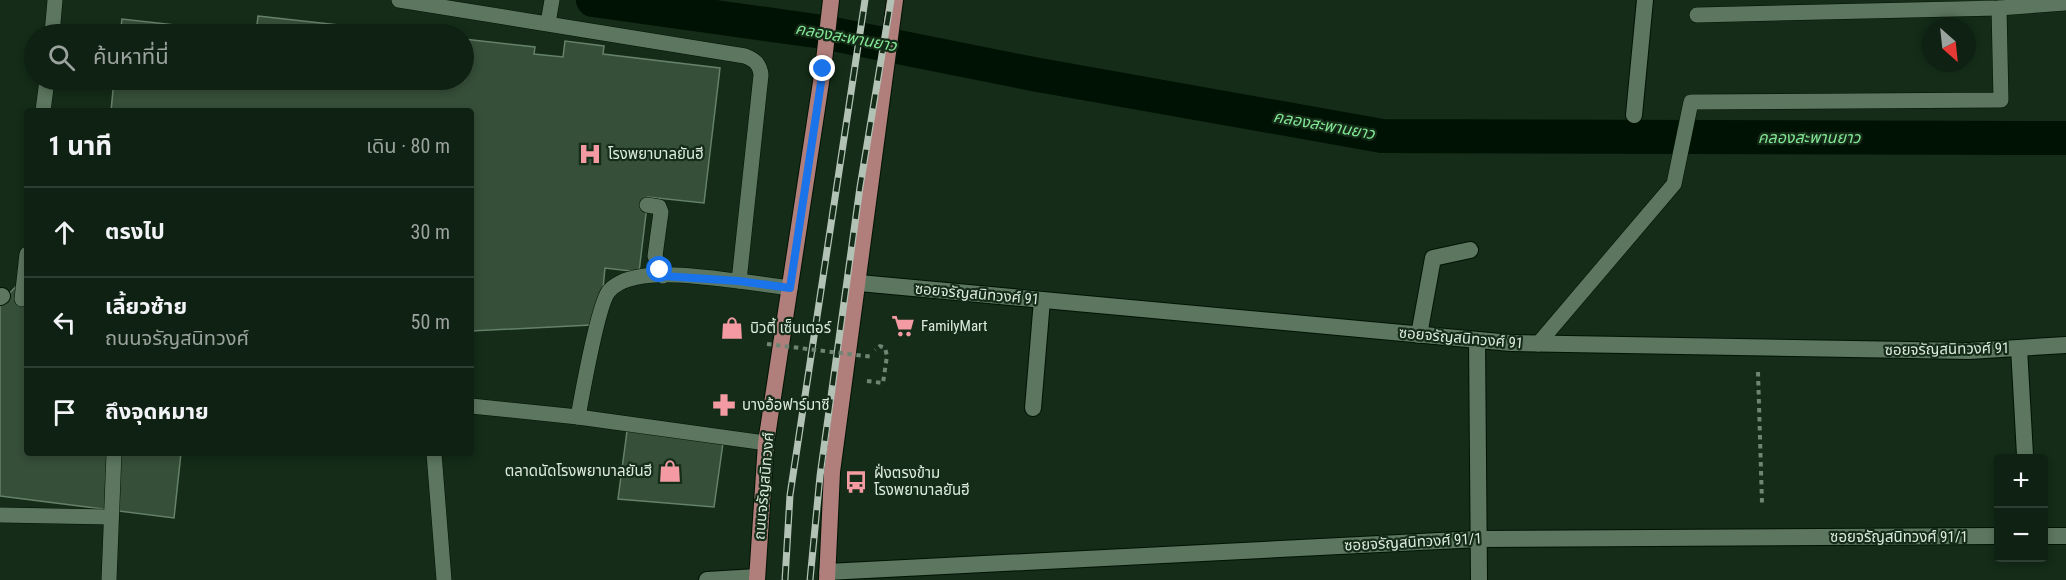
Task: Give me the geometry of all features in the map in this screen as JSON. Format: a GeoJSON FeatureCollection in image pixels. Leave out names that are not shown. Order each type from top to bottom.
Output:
{"type":"FeatureCollection","features":[{"type":"Feature","properties":{"kind":"main road","name":"ถนนจรัญสนิทวงศ์"},"geometry":{"type":"LineString","coordinates":[[757,579],[766,443],[831,0]]}},
{"type":"Feature","properties":{"kind":"main road"},"geometry":{"type":"LineString","coordinates":[[827,576],[832,472],[895,0]]}},
{"type":"Feature","properties":{"kind":"street"},"geometry":{"type":"LineString","coordinates":[[1634,116],[1645,0]]}},
{"type":"Feature","properties":{"kind":"street"},"geometry":{"type":"LineString","coordinates":[[1419,335],[1433,258],[1470,250]]}},
{"type":"Feature","properties":{"kind":"street","name":"ซอยจรัญสนิทวงศ์ 91"},"geometry":{"type":"LineString","coordinates":[[859,283],[1538,344],[1969,351],[2066,345]]}},
{"type":"Feature","properties":{"kind":"street"},"geometry":{"type":"LineString","coordinates":[[1034,408],[1042,300]]}},
{"type":"Feature","properties":{"kind":"street"},"geometry":{"type":"LineString","coordinates":[[1477,340],[1479,580]]}},
{"type":"Feature","properties":{"kind":"street"},"geometry":{"type":"LineString","coordinates":[[2019,348],[2025,454]]}},
{"type":"Feature","properties":{"kind":"street","name":"ซอยจรัญสนิทวงศ์ 91/1"},"geometry":{"type":"LineString","coordinates":[[827,576],[1479,539],[1994,536]]}},
{"type":"Feature","properties":{"kind":"street"},"geometry":{"type":"LineString","coordinates":[[2048,536],[2066,536]]}},
{"type":"Feature","properties":{"kind":"street"},"geometry":{"type":"LineString","coordinates":[[707,580],[757,579]]}},
{"type":"Feature","properties":{"kind":"lane"},"geometry":{"type":"LineString","coordinates":[[53,24],[56,0]]}},
{"type":"Feature","properties":{"kind":"lane"},"geometry":{"type":"LineString","coordinates":[[399,0],[745,56],[758,63],[761,75],[739,281]]}},
{"type":"Feature","properties":{"kind":"lane"},"geometry":{"type":"LineString","coordinates":[[548,23],[551,3]]}},
{"type":"Feature","properties":{"kind":"lane"},"geometry":{"type":"LineString","coordinates":[[1697,15],[1999,8],[2066,3]]}},
{"type":"Feature","properties":{"kind":"lane"},"geometry":{"type":"LineString","coordinates":[[1538,344],[1674,184],[1691,102],[2001,100],[1999,8]]}},
{"type":"Feature","properties":{"kind":"lane"},"geometry":{"type":"LineString","coordinates":[[43,108],[46,90]]}},
{"type":"Feature","properties":{"kind":"lane"},"geometry":{"type":"LineString","coordinates":[[647,205],[660,209],[655,256],[663,276]]}},
{"type":"Feature","properties":{"kind":"lane"},"geometry":{"type":"LineString","coordinates":[[578,417],[599,318],[608,292],[619,283],[652,275],[739,281],[790,288]]}},
{"type":"Feature","properties":{"kind":"lane"},"geometry":{"type":"LineString","coordinates":[[1,297],[24,299]]}},
{"type":"Feature","properties":{"kind":"lane"},"geometry":{"type":"LineString","coordinates":[[474,406],[578,417],[766,443]]}},
{"type":"Feature","properties":{"kind":"lane"},"geometry":{"type":"LineString","coordinates":[[109,580],[114,456]]}},
{"type":"Feature","properties":{"kind":"lane"},"geometry":{"type":"LineString","coordinates":[[434,456],[444,580]]}},
{"type":"Feature","properties":{"kind":"lane"},"geometry":{"type":"LineString","coordinates":[[0,515],[111,517]]}},
{"type":"Feature","properties":{"kind":"path"},"geometry":{"type":"LineString","coordinates":[[767,344],[873,357],[875,349],[880,346],[885,348],[883,383],[845,378]]}},
{"type":"Feature","properties":{"kind":"path"},"geometry":{"type":"LineString","coordinates":[[1757,348],[1762,503]]}},
{"type":"Feature","properties":{"kind":"building"},"geometry":{"type":"Polygon","coordinates":[[[258,16],[330,24],[257,24],[258,16]]]}},
{"type":"Feature","properties":{"kind":"building"},"geometry":{"type":"Polygon","coordinates":[[[122,19],[167,24],[121,24],[122,19]]]}},
{"type":"Feature","properties":{"kind":"building","name":"โรงพยาบาลยันฮี"},"geometry":{"type":"Polygon","coordinates":[[[474,40],[535,47],[534,54],[563,57],[565,41],[604,46],[603,54],[720,68],[704,203],[648,197],[639,272],[605,268],[603,288],[591,325],[474,331],[474,108],[111,108],[113,90],[474,90],[474,40]]]}},
{"type":"Feature","properties":{"kind":"building"},"geometry":{"type":"Polygon","coordinates":[[[24,278],[24,456],[181,456],[174,518],[0,496],[0,303],[24,278]]]}},
{"type":"Feature","properties":{"kind":"building","name":"ตลาดนัดโรงพยาบาลยันฮี"},"geometry":{"type":"Polygon","coordinates":[[[627,431],[723,443],[714,507],[618,499],[627,431]]]}},
{"type":"Feature","properties":{"kind":"waterway","name":"คลองสะพานยาว"},"geometry":{"type":"LineString","coordinates":[[593,0],[823,32],[1033,74],[1382,136],[2066,138]]}},
{"type":"Feature","properties":{"kind":"railway"},"geometry":{"type":"LineString","coordinates":[[785,580],[790,495],[865,0]]}},
{"type":"Feature","properties":{"kind":"railway"},"geometry":{"type":"LineString","coordinates":[[810,580],[820,476],[860,187],[891,0]]}},
{"type":"Feature","properties":{"kind":"place","name":"โรงพยาบาลยันฮี"},"geometry":{"type":"Point","coordinates":[590,154]}},
{"type":"Feature","properties":{"kind":"place","name":"FamilyMart"},"geometry":{"type":"Point","coordinates":[903,326]}},
{"type":"Feature","properties":{"kind":"place","name":"บิวตี้ เซ็นเตอร์"},"geometry":{"type":"Point","coordinates":[732,328]}},
{"type":"Feature","properties":{"kind":"place","name":"บางอ้อฟาร์มาซี"},"geometry":{"type":"Point","coordinates":[724,405]}},
{"type":"Feature","properties":{"kind":"place","name":"ตลาดนัดโรงพยาบาลยันฮี"},"geometry":{"type":"Point","coordinates":[670,471]}},
{"type":"Feature","properties":{"kind":"place","name":"ฝั่งตรงข้าม โรงพยาบาลยันฮี"},"geometry":{"type":"Point","coordinates":[856,482]}},
{"type":"Feature","properties":{"kind":"route"},"geometry":{"type":"LineString","coordinates":[[660,270],[663,276],[739,281],[790,288],[823,69]]}}]}
